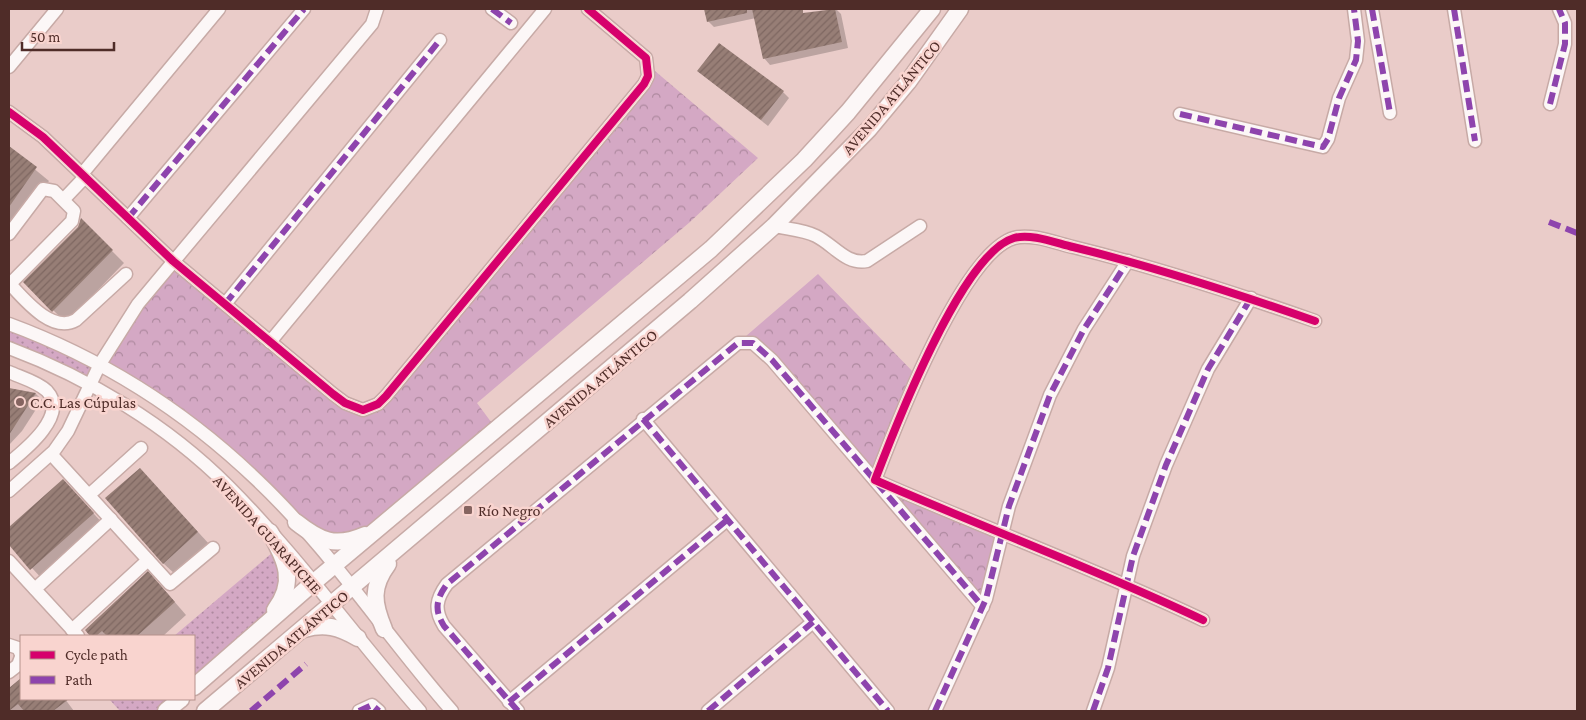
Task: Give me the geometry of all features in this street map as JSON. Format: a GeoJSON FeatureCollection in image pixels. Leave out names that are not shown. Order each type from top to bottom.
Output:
{"type":"FeatureCollection","features":[{"type":"Feature","properties":{"kind":"main road","name":"AVENIDA ATLÁNTICO"},"geometry":{"type":"LineString","coordinates":[[195,686],[313,583],[643,308],[757,206],[848,112],[932,9]]}},
{"type":"Feature","properties":{"kind":"main road","name":"AVENIDA ATLÁNTICO"},"geometry":{"type":"LineString","coordinates":[[204,711],[402,547],[683,308],[774,226],[869,129],[913,75],[960,9]]}},
{"type":"Feature","properties":{"kind":"main road"},"geometry":{"type":"LineString","coordinates":[[296,522],[316,536],[339,543],[350,542],[382,526]]}},
{"type":"Feature","properties":{"kind":"main road"},"geometry":{"type":"LineString","coordinates":[[255,634],[284,596],[288,587],[284,558],[270,532]]}},
{"type":"Feature","properties":{"kind":"main road"},"geometry":{"type":"LineString","coordinates":[[384,629],[376,609],[377,584],[381,574],[402,547]]}},
{"type":"Feature","properties":{"kind":"main road"},"geometry":{"type":"LineString","coordinates":[[302,630],[328,626],[340,628],[358,638]]}},
{"type":"Feature","properties":{"kind":"main road"},"geometry":{"type":"LineString","coordinates":[[166,711],[179,700]]}},
{"type":"Feature","properties":{"kind":"street"},"geometry":{"type":"LineString","coordinates":[[9,67],[57,9]]}},
{"type":"Feature","properties":{"kind":"street"},"geometry":{"type":"LineString","coordinates":[[64,199],[219,9]]}},
{"type":"Feature","properties":{"kind":"street"},"geometry":{"type":"LineString","coordinates":[[128,218],[304,9]]}},
{"type":"Feature","properties":{"kind":"street"},"geometry":{"type":"LineString","coordinates":[[9,491],[51,454],[68,431],[100,364],[138,304],[372,24],[378,9]]}},
{"type":"Feature","properties":{"kind":"street"},"geometry":{"type":"LineString","coordinates":[[492,9],[510,23]]}},
{"type":"Feature","properties":{"kind":"street"},"geometry":{"type":"LineString","coordinates":[[270,342],[545,9]]}},
{"type":"Feature","properties":{"kind":"street"},"geometry":{"type":"LineString","coordinates":[[9,112],[43,138],[173,261],[333,394],[353,408],[370,409],[386,396],[644,84],[648,76],[646,58],[588,9]]}},
{"type":"Feature","properties":{"kind":"street"},"geometry":{"type":"LineString","coordinates":[[1180,114],[1323,146],[1328,139],[1339,98],[1356,60],[1358,41],[1354,9]]}},
{"type":"Feature","properties":{"kind":"street"},"geometry":{"type":"LineString","coordinates":[[1372,9],[1390,113]]}},
{"type":"Feature","properties":{"kind":"street"},"geometry":{"type":"LineString","coordinates":[[1454,9],[1475,141]]}},
{"type":"Feature","properties":{"kind":"street"},"geometry":{"type":"LineString","coordinates":[[1550,104],[1565,44],[1566,23],[1559,9]]}},
{"type":"Feature","properties":{"kind":"street"},"geometry":{"type":"LineString","coordinates":[[225,304],[440,40]]}},
{"type":"Feature","properties":{"kind":"street"},"geometry":{"type":"LineString","coordinates":[[9,234],[43,189],[50,189],[64,199],[74,211],[72,220],[9,284],[45,317],[57,322],[68,324],[76,320],[126,274]]}},
{"type":"Feature","properties":{"kind":"street"},"geometry":{"type":"LineString","coordinates":[[774,226],[815,236],[846,258],[858,263],[867,261],[920,226]]}},
{"type":"Feature","properties":{"kind":"street"},"geometry":{"type":"LineString","coordinates":[[875,480],[912,388],[943,324],[979,270],[1000,246],[1015,237],[1045,240],[1128,261],[1251,298],[1315,321]]}},
{"type":"Feature","properties":{"kind":"street"},"geometry":{"type":"LineString","coordinates":[[935,711],[983,607],[1003,536],[1009,506],[1020,472],[1054,386],[1084,330],[1128,261]]}},
{"type":"Feature","properties":{"kind":"street"},"geometry":{"type":"LineString","coordinates":[[1093,711],[1108,668],[1136,547],[1183,423],[1208,369],[1251,298]]}},
{"type":"Feature","properties":{"kind":"street","name":"AVENIDA GUARAPICHE"},"geometry":{"type":"LineString","coordinates":[[9,324],[100,364],[133,384],[211,440],[258,480],[334,566],[452,711]]}},
{"type":"Feature","properties":{"kind":"street"},"geometry":{"type":"LineString","coordinates":[[727,520],[514,707],[444,626],[437,609],[440,594],[447,584],[643,419],[729,348],[738,343],[753,343],[772,360],[983,607]]}},
{"type":"Feature","properties":{"kind":"street","name":"AVENIDA GUARAPICHE"},"geometry":{"type":"LineString","coordinates":[[9,348],[91,384],[133,411],[198,459],[227,485],[270,532],[420,711]]}},
{"type":"Feature","properties":{"kind":"street"},"geometry":{"type":"LineString","coordinates":[[9,372],[47,391],[52,401],[52,408],[51,416],[34,442],[9,463]]}},
{"type":"Feature","properties":{"kind":"street"},"geometry":{"type":"LineString","coordinates":[[643,419],[888,711]]}},
{"type":"Feature","properties":{"kind":"street"},"geometry":{"type":"LineString","coordinates":[[89,495],[141,448]]}},
{"type":"Feature","properties":{"kind":"street"},"geometry":{"type":"LineString","coordinates":[[51,454],[167,582],[172,583],[212,548]]}},
{"type":"Feature","properties":{"kind":"street"},"geometry":{"type":"LineString","coordinates":[[875,480],[1003,536],[1126,584],[1203,620]]}},
{"type":"Feature","properties":{"kind":"street"},"geometry":{"type":"LineString","coordinates":[[35,589],[111,519]]}},
{"type":"Feature","properties":{"kind":"street"},"geometry":{"type":"LineString","coordinates":[[9,561],[75,633],[148,560]]}},
{"type":"Feature","properties":{"kind":"street"},"geometry":{"type":"LineString","coordinates":[[708,711],[813,622]]}},
{"type":"Feature","properties":{"kind":"street"},"geometry":{"type":"LineString","coordinates":[[9,645],[18,648],[20,653]]}},
{"type":"Feature","properties":{"kind":"street"},"geometry":{"type":"LineString","coordinates":[[9,672],[18,665],[20,659]]}},
{"type":"Feature","properties":{"kind":"street"},"geometry":{"type":"LineString","coordinates":[[359,711],[372,705],[379,711]]}},
{"type":"Feature","properties":{"kind":"green space"},"geometry":{"type":"Polygon","coordinates":[[[649,66],[758,158],[690,222],[477,403],[497,430],[382,526],[327,541],[258,480],[100,364],[173,261],[333,394],[370,409],[638,91],[649,66]]]}},
{"type":"Feature","properties":{"kind":"green space"},"geometry":{"type":"Polygon","coordinates":[[[818,274],[917,376],[875,480],[1003,536],[983,607],[772,360],[738,343],[818,274]]]}},
{"type":"Feature","properties":{"kind":"green space"},"geometry":{"type":"Polygon","coordinates":[[[9,324],[100,364],[91,384],[9,348],[9,324]]]}},
{"type":"Feature","properties":{"kind":"green space"},"geometry":{"type":"Polygon","coordinates":[[[279,547],[284,596],[195,686],[195,635],[175,635],[279,547]]]}},
{"type":"Feature","properties":{"kind":"green space"},"geometry":{"type":"Polygon","coordinates":[[[110,700],[180,700],[166,711],[120,711],[110,700]]]}},
{"type":"Feature","properties":{"kind":"building"},"geometry":{"type":"Polygon","coordinates":[[[704,9],[747,9],[747,13],[707,22],[704,9]]]}},
{"type":"Feature","properties":{"kind":"building"},"geometry":{"type":"Polygon","coordinates":[[[752,9],[803,9],[803,13],[835,9],[842,42],[763,59],[752,9]]]}},
{"type":"Feature","properties":{"kind":"building"},"geometry":{"type":"Polygon","coordinates":[[[719,43],[784,91],[761,120],[697,71],[719,43]]]}},
{"type":"Feature","properties":{"kind":"building"},"geometry":{"type":"Polygon","coordinates":[[[9,146],[37,167],[9,207],[9,146]]]}},
{"type":"Feature","properties":{"kind":"building"},"geometry":{"type":"Polygon","coordinates":[[[81,218],[113,250],[52,312],[23,282],[78,227],[81,218]]]}},
{"type":"Feature","properties":{"kind":"building","name":"C.C. Las Cúpulas"},"geometry":{"type":"Polygon","coordinates":[[[9,388],[36,393],[9,435],[9,388]]]}},
{"type":"Feature","properties":{"kind":"building"},"geometry":{"type":"Polygon","coordinates":[[[140,468],[198,532],[163,564],[105,498],[140,468]]]}},
{"type":"Feature","properties":{"kind":"building"},"geometry":{"type":"Polygon","coordinates":[[[63,479],[94,513],[30,570],[9,545],[9,527],[63,479]]]}},
{"type":"Feature","properties":{"kind":"building"},"geometry":{"type":"Polygon","coordinates":[[[148,571],[175,602],[138,635],[106,635],[102,631],[97,635],[89,635],[85,630],[148,571]]]}},
{"type":"Feature","properties":{"kind":"building"},"geometry":{"type":"Polygon","coordinates":[[[20,679],[20,700],[68,700],[53,711],[24,711],[18,704],[9,711],[9,688],[20,679]]]}},
{"type":"Feature","properties":{"kind":"marked path"},"geometry":{"type":"LineString","coordinates":[[128,218],[304,9]]}},
{"type":"Feature","properties":{"kind":"marked path"},"geometry":{"type":"LineString","coordinates":[[492,9],[511,23]]}},
{"type":"Feature","properties":{"kind":"marked path"},"geometry":{"type":"LineString","coordinates":[[1180,114],[1323,147],[1328,139],[1339,98],[1356,60],[1358,41],[1354,9]]}},
{"type":"Feature","properties":{"kind":"marked path"},"geometry":{"type":"LineString","coordinates":[[1372,9],[1390,113]]}},
{"type":"Feature","properties":{"kind":"marked path"},"geometry":{"type":"LineString","coordinates":[[1454,9],[1475,141]]}},
{"type":"Feature","properties":{"kind":"marked path"},"geometry":{"type":"LineString","coordinates":[[1550,104],[1565,44],[1565,23],[1559,9]]}},
{"type":"Feature","properties":{"kind":"marked path"},"geometry":{"type":"LineString","coordinates":[[225,304],[440,40]]}},
{"type":"Feature","properties":{"kind":"marked path"},"geometry":{"type":"LineString","coordinates":[[1549,222],[1577,233]]}},
{"type":"Feature","properties":{"kind":"marked path"},"geometry":{"type":"LineString","coordinates":[[935,711],[986,599],[1009,506],[1050,395],[1084,329],[1128,261]]}},
{"type":"Feature","properties":{"kind":"marked path"},"geometry":{"type":"LineString","coordinates":[[1093,711],[1108,668],[1133,556],[1166,465],[1208,369],[1251,298]]}},
{"type":"Feature","properties":{"kind":"marked path"},"geometry":{"type":"LineString","coordinates":[[518,711],[444,626],[438,610],[440,595],[443,589],[738,343],[753,343],[772,360],[983,607]]}},
{"type":"Feature","properties":{"kind":"marked path"},"geometry":{"type":"LineString","coordinates":[[643,419],[888,711]]}},
{"type":"Feature","properties":{"kind":"marked path"},"geometry":{"type":"LineString","coordinates":[[509,702],[727,520]]}},
{"type":"Feature","properties":{"kind":"marked path"},"geometry":{"type":"LineString","coordinates":[[708,711],[813,622]]}},
{"type":"Feature","properties":{"kind":"marked path"},"geometry":{"type":"LineString","coordinates":[[251,711],[306,664]]}},
{"type":"Feature","properties":{"kind":"marked path"},"geometry":{"type":"LineString","coordinates":[[359,711],[372,705],[379,711]]}},
{"type":"Feature","properties":{"kind":"cycle path"},"geometry":{"type":"LineString","coordinates":[[9,112],[43,137],[173,261],[333,394],[345,403],[363,410],[378,404],[386,396],[644,84],[648,76],[646,58],[588,9]]}},
{"type":"Feature","properties":{"kind":"cycle path"},"geometry":{"type":"LineString","coordinates":[[1203,620],[1122,583],[875,480],[914,385],[952,308],[973,275],[994,251],[1014,238],[1043,239],[1134,263],[1315,321]]}},
{"type":"Feature","properties":{"kind":"place","name":"C.C. Las Cúpulas"},"geometry":{"type":"Point","coordinates":[20,402]}},
{"type":"Feature","properties":{"kind":"place","name":"Río Negro"},"geometry":{"type":"Point","coordinates":[468,510]}}]}
